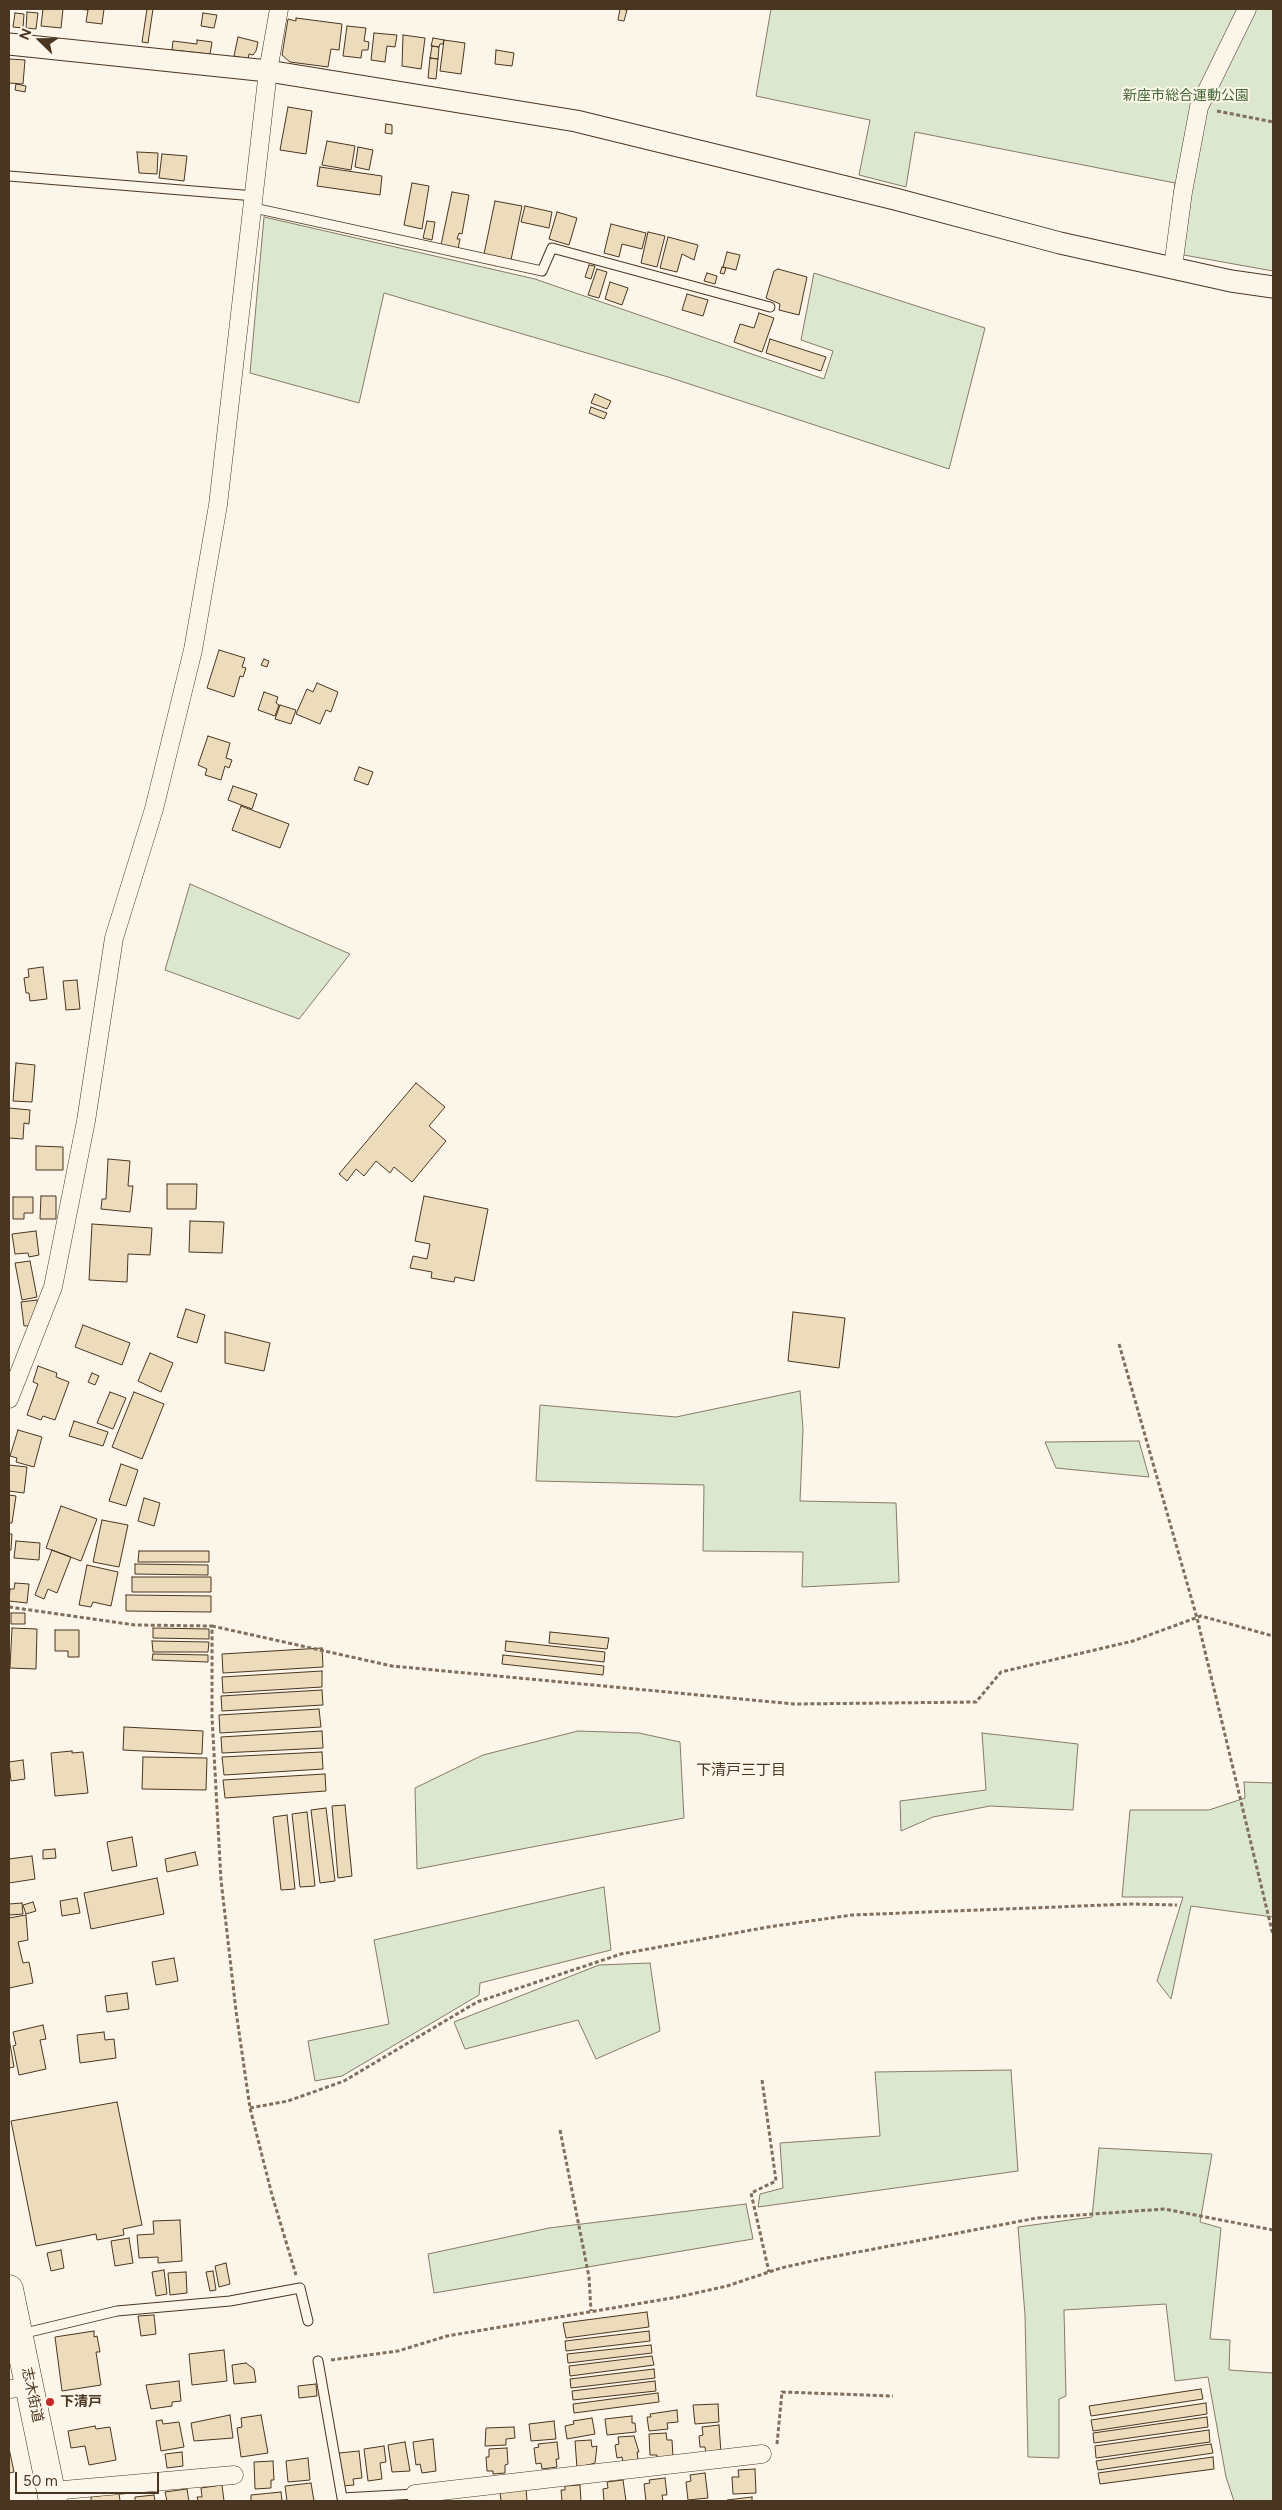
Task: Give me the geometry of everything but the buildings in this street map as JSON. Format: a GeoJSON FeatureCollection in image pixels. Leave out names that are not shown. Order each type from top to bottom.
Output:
{"type":"FeatureCollection","features":[{"type":"Feature","properties":{"kind":"main road","name":"志木街道"},"geometry":{"type":"LineString","coordinates":[[9,2289],[19,2335],[20,2388],[52,2496]]}},
{"type":"Feature","properties":{"kind":"street"},"geometry":{"type":"LineString","coordinates":[[9,1399],[53,1287],[86,1121],[114,938],[154,809],[193,650],[218,506],[268,71],[280,9]]}},
{"type":"Feature","properties":{"kind":"street"},"geometry":{"type":"LineString","coordinates":[[1173,267],[1183,192],[1199,107],[1247,9]]}},
{"type":"Feature","properties":{"kind":"street"},"geometry":{"type":"LineString","coordinates":[[9,44],[268,71],[576,121],[895,199],[1060,243],[1273,287]]}},
{"type":"Feature","properties":{"kind":"street"},"geometry":{"type":"LineString","coordinates":[[415,2497],[762,2454]]}},
{"type":"Feature","properties":{"kind":"street"},"geometry":{"type":"LineString","coordinates":[[52,2496],[234,2475]]}},
{"type":"Feature","properties":{"kind":"lane"},"geometry":{"type":"LineString","coordinates":[[9,176],[254,202],[542,271],[552,248],[770,307]]}},
{"type":"Feature","properties":{"kind":"lane"},"geometry":{"type":"LineString","coordinates":[[19,2335],[117,2311],[230,2301],[300,2288],[308,2321]]}},
{"type":"Feature","properties":{"kind":"lane"},"geometry":{"type":"LineString","coordinates":[[318,2361],[342,2498],[415,2497]]}},
{"type":"Feature","properties":{"kind":"path"},"geometry":{"type":"LineString","coordinates":[[1199,107],[1273,122]]}},
{"type":"Feature","properties":{"kind":"path"},"geometry":{"type":"LineString","coordinates":[[1119,1344],[1197,1618],[1273,1934]]}},
{"type":"Feature","properties":{"kind":"path"},"geometry":{"type":"LineString","coordinates":[[9,1607],[135,1624],[212,1626],[392,1666],[784,1703],[813,1704],[976,1702],[1001,1672],[1133,1641],[1201,1616],[1273,1636]]}},
{"type":"Feature","properties":{"kind":"path"},"geometry":{"type":"LineString","coordinates":[[212,1626],[212,1716],[221,1880],[250,2108],[272,2195],[300,2288]]}},
{"type":"Feature","properties":{"kind":"path"},"geometry":{"type":"LineString","coordinates":[[250,2108],[288,2101],[344,2081],[477,2002],[621,1954],[751,1930],[852,1915],[1130,1904],[1177,1905]]}},
{"type":"Feature","properties":{"kind":"path"},"geometry":{"type":"LineString","coordinates":[[762,2080],[776,2181],[751,2193],[768,2272]]}},
{"type":"Feature","properties":{"kind":"path"},"geometry":{"type":"LineString","coordinates":[[560,2130],[589,2277],[591,2311]]}},
{"type":"Feature","properties":{"kind":"path"},"geometry":{"type":"LineString","coordinates":[[318,2361],[398,2351],[447,2336],[710,2291],[768,2272],[821,2259],[1037,2218],[1110,2211],[1164,2209],[1273,2230]]}},
{"type":"Feature","properties":{"kind":"path"},"geometry":{"type":"LineString","coordinates":[[762,2454],[776,2448],[782,2392],[893,2396]]}},
{"type":"Feature","properties":{"kind":"green space","name":"新座市総合運動公園"},"geometry":{"type":"Polygon","coordinates":[[[771,9],[1273,9],[1273,271],[1167,252],[1175,183],[915,132],[906,187],[859,175],[870,120],[756,96],[771,9]]]}},
{"type":"Feature","properties":{"kind":"green space"},"geometry":{"type":"Polygon","coordinates":[[[264,217],[535,279],[824,379],[833,351],[801,340],[814,273],[985,328],[949,469],[668,377],[384,293],[359,403],[250,373],[264,217]]]}},
{"type":"Feature","properties":{"kind":"green space"},"geometry":{"type":"Polygon","coordinates":[[[190,884],[350,954],[299,1019],[165,970],[190,884]]]}},
{"type":"Feature","properties":{"kind":"green space"},"geometry":{"type":"Polygon","coordinates":[[[800,1391],[803,1429],[800,1501],[896,1503],[899,1582],[802,1587],[803,1552],[703,1551],[704,1485],[536,1481],[540,1405],[676,1417],[800,1391]]]}},
{"type":"Feature","properties":{"kind":"green space"},"geometry":{"type":"Polygon","coordinates":[[[1139,1441],[1149,1477],[1056,1468],[1045,1442],[1139,1441]]]}},
{"type":"Feature","properties":{"kind":"green space"},"geometry":{"type":"Polygon","coordinates":[[[578,1731],[639,1733],[680,1742],[684,1818],[417,1869],[415,1788],[483,1755],[578,1731]]]}},
{"type":"Feature","properties":{"kind":"green space"},"geometry":{"type":"Polygon","coordinates":[[[982,1733],[1078,1744],[1073,1810],[990,1806],[933,1817],[901,1831],[900,1801],[986,1790],[982,1733]]]}},
{"type":"Feature","properties":{"kind":"green space"},"geometry":{"type":"Polygon","coordinates":[[[1244,1782],[1273,1783],[1273,1917],[1191,1906],[1171,1999],[1157,1981],[1183,1897],[1122,1897],[1130,1810],[1209,1810],[1245,1798],[1244,1782]]]}},
{"type":"Feature","properties":{"kind":"green space"},"geometry":{"type":"Polygon","coordinates":[[[604,1887],[611,1950],[480,1983],[479,1995],[342,2076],[315,2081],[308,2041],[389,2024],[374,1940],[604,1887]]]}},
{"type":"Feature","properties":{"kind":"green space"},"geometry":{"type":"Polygon","coordinates":[[[650,1963],[660,2031],[596,2059],[578,2020],[465,2049],[454,2022],[599,1965],[650,1963]]]}},
{"type":"Feature","properties":{"kind":"green space"},"geometry":{"type":"Polygon","coordinates":[[[1011,2070],[1018,2171],[758,2207],[760,2194],[783,2188],[780,2143],[880,2136],[875,2072],[1011,2070]]]}},
{"type":"Feature","properties":{"kind":"green space"},"geometry":{"type":"Polygon","coordinates":[[[1099,2148],[1212,2154],[1200,2222],[1221,2228],[1210,2339],[1230,2340],[1229,2370],[1273,2373],[1273,2501],[1234,2501],[1226,2477],[1208,2377],[1175,2381],[1166,2304],[1064,2310],[1066,2396],[1059,2399],[1059,2458],[1028,2457],[1025,2315],[1018,2227],[1092,2217],[1099,2148]]]}},
{"type":"Feature","properties":{"kind":"green space"},"geometry":{"type":"Polygon","coordinates":[[[746,2204],[753,2239],[434,2293],[428,2254],[549,2228],[746,2204]]]}},
{"type":"Feature","properties":{"kind":"place","name":"下清戸"},"geometry":{"type":"Point","coordinates":[50,2402]}},
{"type":"Feature","properties":{"kind":"district","name":"下清戸三丁目"},"geometry":{"type":"Point","coordinates":[741,1771]}}]}
